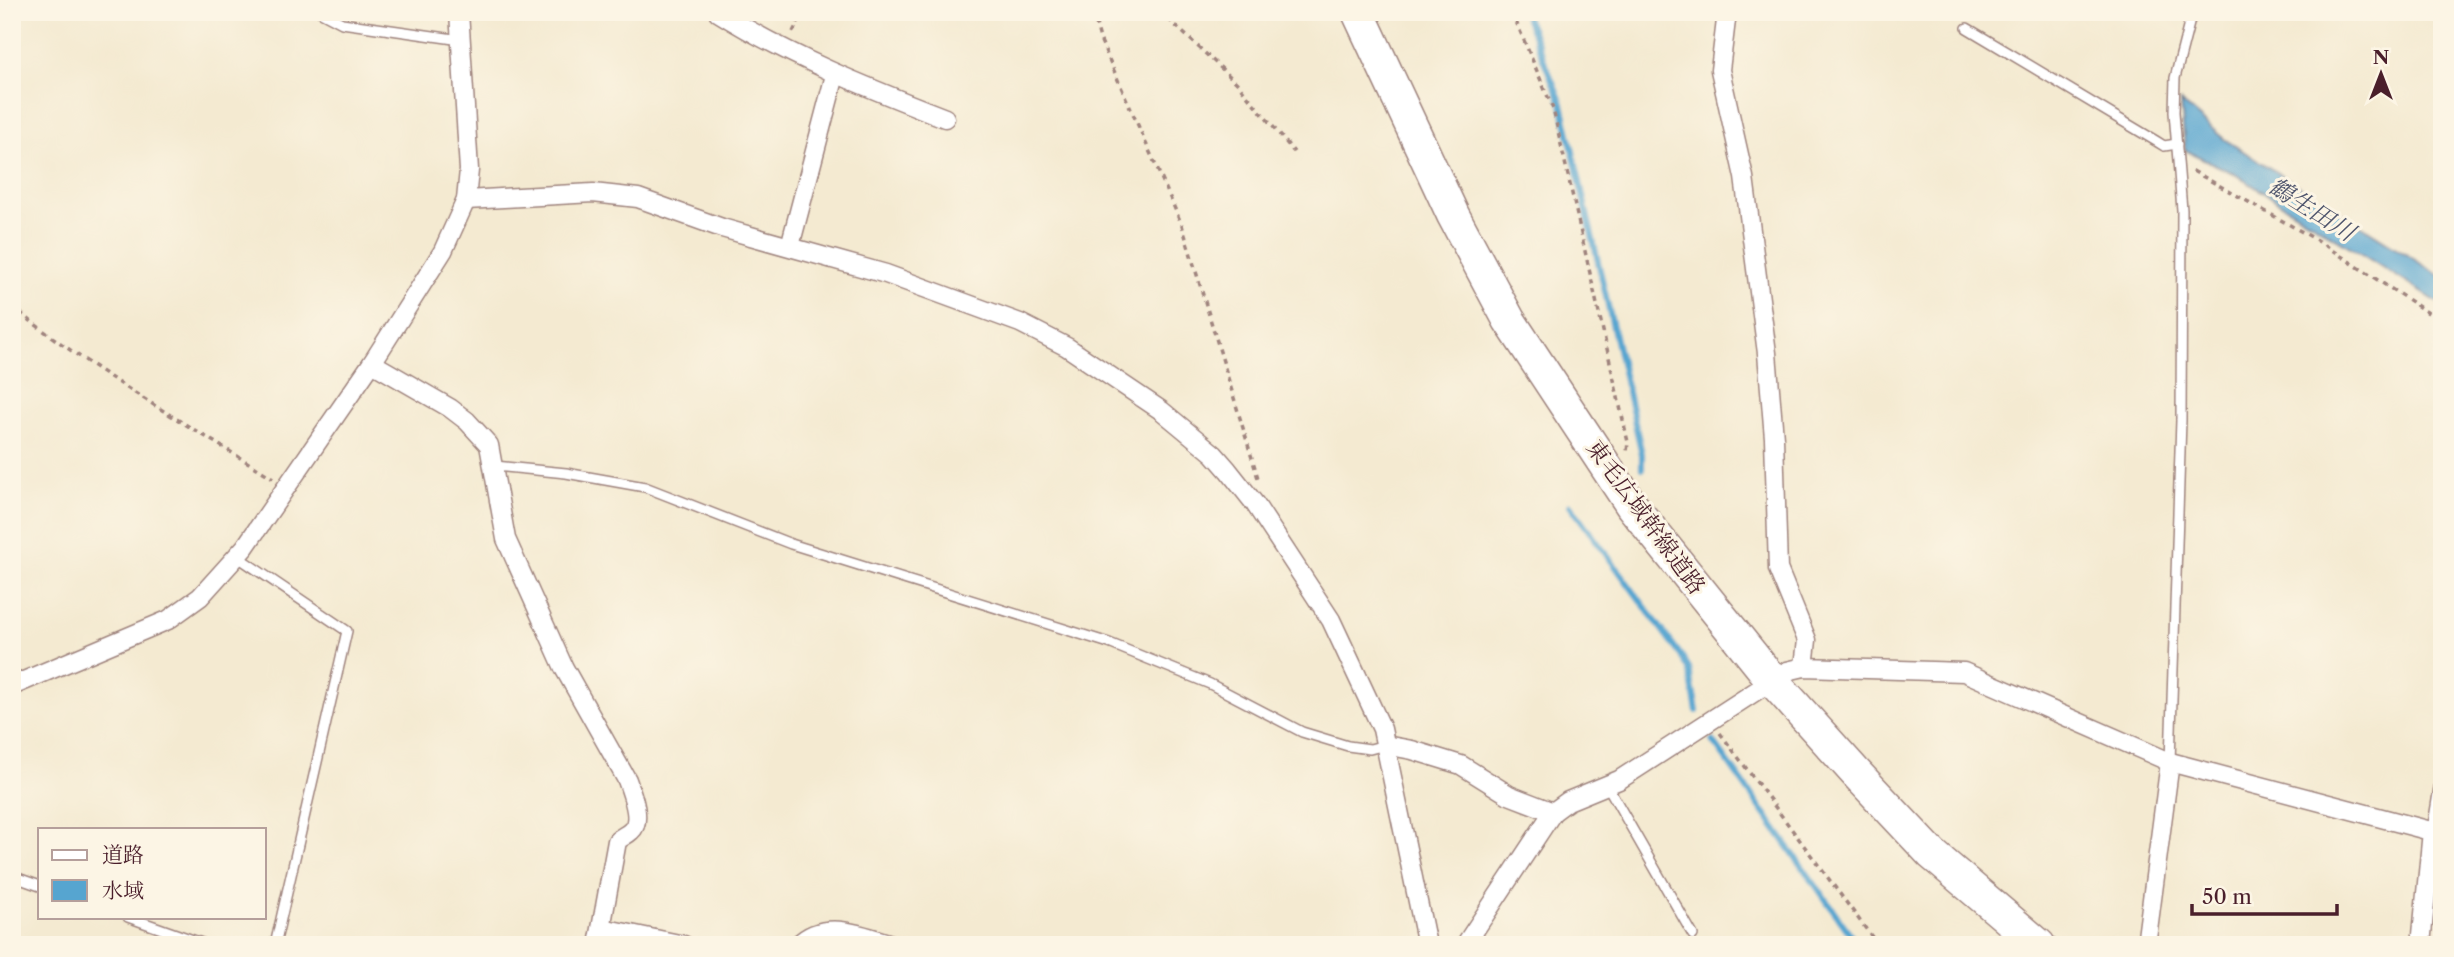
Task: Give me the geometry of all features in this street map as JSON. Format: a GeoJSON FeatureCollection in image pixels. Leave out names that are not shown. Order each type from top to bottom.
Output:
{"type":"FeatureCollection","features":[{"type":"Feature","properties":{"kind":"highway","name":"東毛広域幹線道路"},"geometry":{"type":"LineString","coordinates":[[1358,12],[1453,215],[1510,320],[1632,506],[1772,680],[1932,854],[2039,945]]}},
{"type":"Feature","properties":{"kind":"street"},"geometry":{"type":"LineString","coordinates":[[12,686],[168,620],[200,597],[238,556],[372,363],[443,251],[466,200],[469,170],[459,12]]}},
{"type":"Feature","properties":{"kind":"street"},"geometry":{"type":"LineString","coordinates":[[718,12],[771,44],[835,75],[945,118]]}},
{"type":"Feature","properties":{"kind":"street"},"geometry":{"type":"LineString","coordinates":[[1727,12],[1720,70],[1744,177],[1767,353],[1774,439],[1778,569],[1807,640],[1804,667]]}},
{"type":"Feature","properties":{"kind":"street"},"geometry":{"type":"LineString","coordinates":[[790,246],[835,75]]}},
{"type":"Feature","properties":{"kind":"street"},"geometry":{"type":"LineString","coordinates":[[466,200],[566,194],[618,195],[662,206],[722,228],[886,274],[1020,323],[1112,375],[1190,433],[1213,454],[1255,504],[1331,620],[1374,706],[1385,745],[1427,945]]}},
{"type":"Feature","properties":{"kind":"street"},"geometry":{"type":"LineString","coordinates":[[372,363],[467,421],[489,445],[495,466],[506,539],[564,668],[607,740],[633,797],[635,825],[631,832],[617,841],[600,936],[684,945]]}},
{"type":"Feature","properties":{"kind":"street"},"geometry":{"type":"LineString","coordinates":[[1465,945],[1553,812],[1619,780],[1772,680],[1787,671],[1804,667],[1964,672],[2170,762],[2437,832],[2421,945]]}},
{"type":"Feature","properties":{"kind":"street"},"geometry":{"type":"LineString","coordinates":[[1385,745],[1461,765],[1510,795],[1553,812]]}},
{"type":"Feature","properties":{"kind":"street"},"geometry":{"type":"LineString","coordinates":[[2146,945],[2170,762]]}},
{"type":"Feature","properties":{"kind":"street"},"geometry":{"type":"LineString","coordinates":[[798,945],[818,930],[842,930],[894,945]]}},
{"type":"Feature","properties":{"kind":"lane"},"geometry":{"type":"LineString","coordinates":[[321,12],[342,23],[461,40]]}},
{"type":"Feature","properties":{"kind":"lane"},"geometry":{"type":"LineString","coordinates":[[2170,762],[2181,420],[2182,210],[2175,78],[2192,12]]}},
{"type":"Feature","properties":{"kind":"lane"},"geometry":{"type":"LineString","coordinates":[[1967,28],[2164,146],[2177,145]]}},
{"type":"Feature","properties":{"kind":"lane"},"geometry":{"type":"LineString","coordinates":[[495,466],[645,486],[791,544],[1109,643],[1210,684],[1302,732],[1348,746],[1370,749],[1385,745]]}},
{"type":"Feature","properties":{"kind":"lane"},"geometry":{"type":"LineString","coordinates":[[238,556],[347,631],[306,818],[284,894],[275,945]]}},
{"type":"Feature","properties":{"kind":"lane"},"geometry":{"type":"LineString","coordinates":[[2437,832],[2442,769]]}},
{"type":"Feature","properties":{"kind":"lane"},"geometry":{"type":"LineString","coordinates":[[1607,785],[1692,935]]}},
{"type":"Feature","properties":{"kind":"lane"},"geometry":{"type":"LineString","coordinates":[[12,876],[38,885]]}},
{"type":"Feature","properties":{"kind":"lane"},"geometry":{"type":"LineString","coordinates":[[131,918],[207,945]]}},
{"type":"Feature","properties":{"kind":"path"},"geometry":{"type":"LineString","coordinates":[[1093,12],[1100,39],[1182,225],[1261,488],[1255,504]]}},
{"type":"Feature","properties":{"kind":"path"},"geometry":{"type":"LineString","coordinates":[[1161,12],[1237,83],[1294,152]]}},
{"type":"Feature","properties":{"kind":"path"},"geometry":{"type":"LineString","coordinates":[[1512,12],[1553,109],[1628,442],[1625,467],[1616,482]]}},
{"type":"Feature","properties":{"kind":"path"},"geometry":{"type":"LineString","coordinates":[[2179,166],[2315,239],[2442,322]]}},
{"type":"Feature","properties":{"kind":"path"},"geometry":{"type":"LineString","coordinates":[[12,306],[46,333],[145,399],[287,487]]}},
{"type":"Feature","properties":{"kind":"path"},"geometry":{"type":"LineString","coordinates":[[1710,720],[1878,945]]}},
{"type":"Feature","properties":{"kind":"water","name":"鶴生田川"},"geometry":{"type":"Polygon","coordinates":[[[2181,102],[2224,139],[2442,277],[2442,305],[2233,173],[2185,150],[2181,102]]]}},
{"type":"Feature","properties":{"kind":"waterway"},"geometry":{"type":"LineString","coordinates":[[1524,12],[1562,104],[1642,454],[1642,468]]}},
{"type":"Feature","properties":{"kind":"waterway"},"geometry":{"type":"LineString","coordinates":[[1570,505],[1682,657],[1689,669],[1697,711]]}},
{"type":"Feature","properties":{"kind":"waterway"},"geometry":{"type":"LineString","coordinates":[[1713,741],[1858,945]]}}]}
